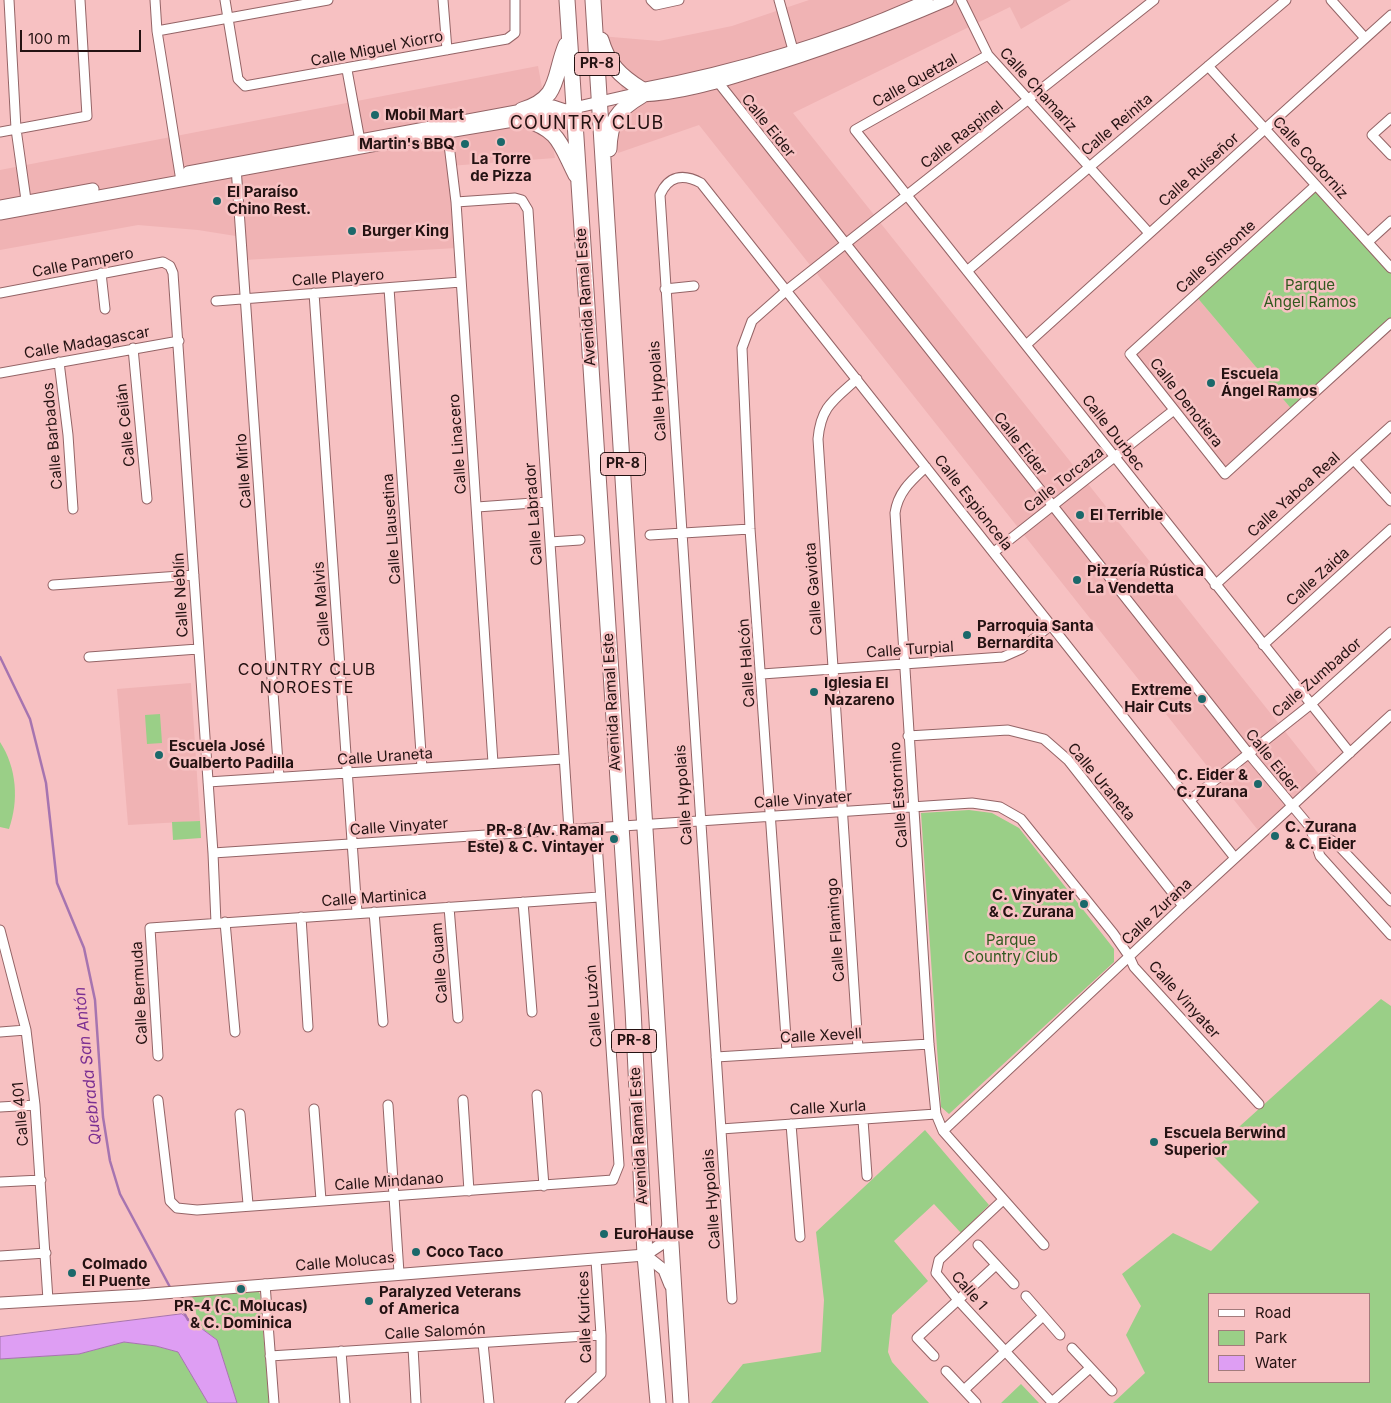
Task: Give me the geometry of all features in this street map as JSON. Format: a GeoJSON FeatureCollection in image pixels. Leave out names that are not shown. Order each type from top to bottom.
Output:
{"type":"FeatureCollection","features":[{"type":"Feature","properties":{"kind":"main road","name":"Avenida Ramal Este"},"geometry":{"type":"LineString","coordinates":[[567,0],[570,109],[579,179],[633,1019],[645,1255],[658,1403]]}},
{"type":"Feature","properties":{"kind":"main road","name":"Avenida Ramal Este"},"geometry":{"type":"LineString","coordinates":[[593,0],[681,1403]]}},
{"type":"Feature","properties":{"kind":"main road"},"geometry":{"type":"LineString","coordinates":[[595,25],[613,68],[639,93],[614,119],[604,185]]}},
{"type":"Feature","properties":{"kind":"main road"},"geometry":{"type":"LineString","coordinates":[[569,36],[552,91],[523,115],[542,124],[553,133],[579,179]]}},
{"type":"Feature","properties":{"kind":"street"},"geometry":{"type":"LineString","coordinates":[[9,0],[16,129],[27,205]]}},
{"type":"Feature","properties":{"kind":"street"},"geometry":{"type":"LineString","coordinates":[[0,132],[87,116],[80,0]]}},
{"type":"Feature","properties":{"kind":"street"},"geometry":{"type":"LineString","coordinates":[[154,0],[157,31],[181,177]]}},
{"type":"Feature","properties":{"kind":"street"},"geometry":{"type":"LineString","coordinates":[[225,0],[226,18]]}},
{"type":"Feature","properties":{"kind":"street"},"geometry":{"type":"LineString","coordinates":[[157,31],[328,0]]}},
{"type":"Feature","properties":{"kind":"street"},"geometry":{"type":"LineString","coordinates":[[443,0],[447,50]]}},
{"type":"Feature","properties":{"kind":"street","name":"Calle Miguel Xiorro"},"geometry":{"type":"LineString","coordinates":[[226,18],[238,79],[245,86],[347,70],[507,39],[515,33],[515,0]]}},
{"type":"Feature","properties":{"kind":"street"},"geometry":{"type":"LineString","coordinates":[[651,0],[656,6],[679,0]]}},
{"type":"Feature","properties":{"kind":"street"},"geometry":{"type":"LineString","coordinates":[[779,0],[795,56]]}},
{"type":"Feature","properties":{"kind":"street"},"geometry":{"type":"LineString","coordinates":[[795,56],[927,0]]}},
{"type":"Feature","properties":{"kind":"street"},"geometry":{"type":"LineString","coordinates":[[0,214],[27,205],[523,115],[553,106],[570,109],[639,93],[714,79],[878,30],[948,0]]}},
{"type":"Feature","properties":{"kind":"street","name":"Calle Chamariz"},"geometry":{"type":"LineString","coordinates":[[961,0],[988,55],[1149,233]]}},
{"type":"Feature","properties":{"kind":"street","name":"Calle Raspinel"},"geometry":{"type":"LineString","coordinates":[[787,290],[1154,0]]}},
{"type":"Feature","properties":{"kind":"street","name":"Calle Reinita"},"geometry":{"type":"LineString","coordinates":[[967,271],[1286,0]]}},
{"type":"Feature","properties":{"kind":"street"},"geometry":{"type":"LineString","coordinates":[[1331,0],[1365,38]]}},
{"type":"Feature","properties":{"kind":"street","name":"Calle Ruiseñor"},"geometry":{"type":"LineString","coordinates":[[1026,346],[1391,15]]}},
{"type":"Feature","properties":{"kind":"street","name":"Calle Quetzal"},"geometry":{"type":"LineString","coordinates":[[855,130],[988,55]]}},
{"type":"Feature","properties":{"kind":"street","name":"Calle Codorniz"},"geometry":{"type":"LineString","coordinates":[[1208,66],[1391,268]]}},
{"type":"Feature","properties":{"kind":"street"},"geometry":{"type":"LineString","coordinates":[[347,70],[360,144]]}},
{"type":"Feature","properties":{"kind":"street","name":"Calle Eider"},"geometry":{"type":"LineString","coordinates":[[714,79],[1248,754],[1310,827],[1337,844],[1391,901]]}},
{"type":"Feature","properties":{"kind":"street"},"geometry":{"type":"LineString","coordinates":[[1391,118],[1372,135],[1391,155]]}},
{"type":"Feature","properties":{"kind":"street","name":"Calle Linacero"},"geometry":{"type":"LineString","coordinates":[[447,128],[456,202],[493,764]]}},
{"type":"Feature","properties":{"kind":"street","name":"Calle Durbec"},"geometry":{"type":"LineString","coordinates":[[855,130],[1350,753]]}},
{"type":"Feature","properties":{"kind":"street","name":"Calle Mirlo"},"geometry":{"type":"LineString","coordinates":[[236,168],[279,777]]}},
{"type":"Feature","properties":{"kind":"street","name":"Calle Hypolais"},"geometry":{"type":"LineString","coordinates":[[682,176],[670,180],[660,195],[732,1300]]}},
{"type":"Feature","properties":{"kind":"street","name":"Calle Espioncela"},"geometry":{"type":"LineString","coordinates":[[682,176],[692,178],[701,183],[1235,858]]}},
{"type":"Feature","properties":{"kind":"street","name":"Calle Sinsonte"},"geometry":{"type":"LineString","coordinates":[[1135,350],[1316,185]]}},
{"type":"Feature","properties":{"kind":"street","name":"Calle Labrador"},"geometry":{"type":"LineString","coordinates":[[456,202],[519,200],[528,210],[569,830]]}},
{"type":"Feature","properties":{"kind":"street"},"geometry":{"type":"LineString","coordinates":[[0,206],[27,205]]}},
{"type":"Feature","properties":{"kind":"street"},"geometry":{"type":"LineString","coordinates":[[1368,242],[1391,221]]}},
{"type":"Feature","properties":{"kind":"street","name":"Calle Pampero"},"geometry":{"type":"LineString","coordinates":[[0,293],[163,262],[170,266]]}},
{"type":"Feature","properties":{"kind":"street","name":"Calle Neblín"},"geometry":{"type":"LineString","coordinates":[[170,266],[179,341],[213,853],[235,1032]]}},
{"type":"Feature","properties":{"kind":"street"},"geometry":{"type":"LineString","coordinates":[[101,273],[105,309]]}},
{"type":"Feature","properties":{"kind":"street","name":"Calle Playero"},"geometry":{"type":"LineString","coordinates":[[216,301],[461,282]]}},
{"type":"Feature","properties":{"kind":"street"},"geometry":{"type":"LineString","coordinates":[[665,289],[694,286]]}},
{"type":"Feature","properties":{"kind":"street","name":"Calle Llausetina"},"geometry":{"type":"LineString","coordinates":[[389,288],[422,768]]}},
{"type":"Feature","properties":{"kind":"street","name":"Calle Halcón"},"geometry":{"type":"LineString","coordinates":[[787,290],[752,322],[742,348],[750,529],[762,674],[787,1052]]}},
{"type":"Feature","properties":{"kind":"street","name":"Calle Malvis"},"geometry":{"type":"LineString","coordinates":[[314,293],[358,913]]}},
{"type":"Feature","properties":{"kind":"street","name":"Calle Denotiera"},"geometry":{"type":"LineString","coordinates":[[1135,350],[1130,354],[1225,474],[1391,323]]}},
{"type":"Feature","properties":{"kind":"street","name":"Calle Madagascar"},"geometry":{"type":"LineString","coordinates":[[0,373],[179,341]]}},
{"type":"Feature","properties":{"kind":"street","name":"Calle Ceilán"},"geometry":{"type":"LineString","coordinates":[[132,348],[147,499]]}},
{"type":"Feature","properties":{"kind":"street","name":"Calle Barbados"},"geometry":{"type":"LineString","coordinates":[[60,362],[68,435],[73,509]]}},
{"type":"Feature","properties":{"kind":"street","name":"Calle Gaviota"},"geometry":{"type":"LineString","coordinates":[[842,812],[818,439],[820,420],[827,407],[857,379]]}},
{"type":"Feature","properties":{"kind":"street","name":"Calle Torcaza"},"geometry":{"type":"LineString","coordinates":[[994,552],[1174,410]]}},
{"type":"Feature","properties":{"kind":"street","name":"Calle Yaboa Real"},"geometry":{"type":"LineString","coordinates":[[1215,585],[1391,426]]}},
{"type":"Feature","properties":{"kind":"street"},"geometry":{"type":"LineString","coordinates":[[1354,460],[1391,501]]}},
{"type":"Feature","properties":{"kind":"street","name":"Calle Estornino"},"geometry":{"type":"LineString","coordinates":[[926,467],[906,486],[896,503],[895,513],[929,1044],[936,1114],[944,1131],[1044,1245]]}},
{"type":"Feature","properties":{"kind":"street"},"geometry":{"type":"LineString","coordinates":[[476,507],[547,502]]}},
{"type":"Feature","properties":{"kind":"street"},"geometry":{"type":"LineString","coordinates":[[650,535],[750,529]]}},
{"type":"Feature","properties":{"kind":"street","name":"Calle Zaida"},"geometry":{"type":"LineString","coordinates":[[1263,645],[1391,529]]}},
{"type":"Feature","properties":{"kind":"street"},"geometry":{"type":"LineString","coordinates":[[550,542],[580,540]]}},
{"type":"Feature","properties":{"kind":"street"},"geometry":{"type":"LineString","coordinates":[[53,585],[194,575]]}},
{"type":"Feature","properties":{"kind":"street","name":"Calle Turpial"},"geometry":{"type":"LineString","coordinates":[[762,674],[1003,657],[1021,649],[1051,626]]}},
{"type":"Feature","properties":{"kind":"street","name":"Calle Zumbador"},"geometry":{"type":"LineString","coordinates":[[1190,800],[1310,705],[1391,632]]}},
{"type":"Feature","properties":{"kind":"street"},"geometry":{"type":"LineString","coordinates":[[89,657],[198,649]]}},
{"type":"Feature","properties":{"kind":"street","name":"Calle Zurana"},"geometry":{"type":"LineString","coordinates":[[944,1131],[1129,956],[1391,716]]}},
{"type":"Feature","properties":{"kind":"street","name":"Calle Uraneta"},"geometry":{"type":"LineString","coordinates":[[908,736],[1008,730],[1044,739],[1068,760],[1183,906]]}},
{"type":"Feature","properties":{"kind":"street","name":"Calle Uraneta"},"geometry":{"type":"LineString","coordinates":[[208,782],[563,759]]}},
{"type":"Feature","properties":{"kind":"street","name":"Calle Vinyater"},"geometry":{"type":"LineString","coordinates":[[213,853],[972,803],[1000,807],[1021,819],[1129,956],[1134,967],[1259,1104]]}},
{"type":"Feature","properties":{"kind":"street","name":"Calle Flamingo"},"geometry":{"type":"LineString","coordinates":[[842,812],[858,1048]]}},
{"type":"Feature","properties":{"kind":"street","name":"Calle Eider"},"geometry":{"type":"LineString","coordinates":[[1310,827],[1320,856],[1391,935]]}},
{"type":"Feature","properties":{"kind":"street","name":"Calle Luzón"},"geometry":{"type":"LineString","coordinates":[[596,828],[619,1165],[613,1180]]}},
{"type":"Feature","properties":{"kind":"street","name":"Calle Martinica"},"geometry":{"type":"LineString","coordinates":[[150,928],[600,897]]}},
{"type":"Feature","properties":{"kind":"street"},"geometry":{"type":"LineString","coordinates":[[523,902],[532,1012]]}},
{"type":"Feature","properties":{"kind":"street","name":"Calle Guam"},"geometry":{"type":"LineString","coordinates":[[449,907],[458,1018]]}},
{"type":"Feature","properties":{"kind":"street"},"geometry":{"type":"LineString","coordinates":[[374,912],[383,1022]]}},
{"type":"Feature","properties":{"kind":"street"},"geometry":{"type":"LineString","coordinates":[[301,917],[308,1027]]}},
{"type":"Feature","properties":{"kind":"street","name":"Calle Bermuda"},"geometry":{"type":"LineString","coordinates":[[150,928],[158,1056]]}},
{"type":"Feature","properties":{"kind":"street","name":"Calle 401"},"geometry":{"type":"LineString","coordinates":[[0,930],[4,958],[26,1030],[35,1105],[48,1300]]}},
{"type":"Feature","properties":{"kind":"street"},"geometry":{"type":"LineString","coordinates":[[0,1032],[26,1030]]}},
{"type":"Feature","properties":{"kind":"street","name":"Calle Xevell"},"geometry":{"type":"LineString","coordinates":[[716,1057],[929,1044]]}},
{"type":"Feature","properties":{"kind":"street"},"geometry":{"type":"LineString","coordinates":[[537,1095],[544,1186]]}},
{"type":"Feature","properties":{"kind":"street","name":"Calle Mindanao"},"geometry":{"type":"LineString","coordinates":[[158,1100],[170,1201],[177,1208],[198,1210],[248,1204],[394,1196],[613,1180]]}},
{"type":"Feature","properties":{"kind":"street"},"geometry":{"type":"LineString","coordinates":[[463,1100],[469,1191]]}},
{"type":"Feature","properties":{"kind":"street"},"geometry":{"type":"LineString","coordinates":[[0,1107],[35,1105]]}},
{"type":"Feature","properties":{"kind":"street"},"geometry":{"type":"LineString","coordinates":[[388,1105],[399,1273]]}},
{"type":"Feature","properties":{"kind":"street"},"geometry":{"type":"LineString","coordinates":[[314,1109],[321,1200]]}},
{"type":"Feature","properties":{"kind":"street"},"geometry":{"type":"LineString","coordinates":[[240,1114],[248,1204]]}},
{"type":"Feature","properties":{"kind":"street","name":"Calle Xurla"},"geometry":{"type":"LineString","coordinates":[[721,1129],[936,1114]]}},
{"type":"Feature","properties":{"kind":"street"},"geometry":{"type":"LineString","coordinates":[[863,1120],[867,1176]]}},
{"type":"Feature","properties":{"kind":"street"},"geometry":{"type":"LineString","coordinates":[[791,1124],[800,1237]]}},
{"type":"Feature","properties":{"kind":"street"},"geometry":{"type":"LineString","coordinates":[[0,1182],[41,1180]]}},
{"type":"Feature","properties":{"kind":"street","name":"Calle 1"},"geometry":{"type":"LineString","coordinates":[[1003,1200],[938,1260],[936,1273],[958,1300],[1052,1402]]}},
{"type":"Feature","properties":{"kind":"street"},"geometry":{"type":"LineString","coordinates":[[670,1214],[660,1245],[645,1255],[664,1270],[670,1282],[675,1309]]}},
{"type":"Feature","properties":{"kind":"street"},"geometry":{"type":"LineString","coordinates":[[978,1245],[1014,1284]]}},
{"type":"Feature","properties":{"kind":"street"},"geometry":{"type":"LineString","coordinates":[[0,1256],[46,1253]]}},
{"type":"Feature","properties":{"kind":"street","name":"Calle Molucas"},"geometry":{"type":"LineString","coordinates":[[0,1304],[645,1255]]}},
{"type":"Feature","properties":{"kind":"street","name":"Calle Kurices"},"geometry":{"type":"LineString","coordinates":[[570,1403],[601,1374],[601,1335],[596,1260]]}},
{"type":"Feature","properties":{"kind":"street"},"geometry":{"type":"LineString","coordinates":[[934,1356],[917,1338],[996,1266]]}},
{"type":"Feature","properties":{"kind":"street"},"geometry":{"type":"LineString","coordinates":[[265,1284],[274,1403]]}},
{"type":"Feature","properties":{"kind":"street"},"geometry":{"type":"LineString","coordinates":[[1026,1296],[1060,1335]]}},
{"type":"Feature","properties":{"kind":"street"},"geometry":{"type":"LineString","coordinates":[[964,1390],[1043,1316]]}},
{"type":"Feature","properties":{"kind":"street","name":"Calle Salomón"},"geometry":{"type":"LineString","coordinates":[[270,1356],[601,1335]]}},
{"type":"Feature","properties":{"kind":"street"},"geometry":{"type":"LineString","coordinates":[[483,1343],[489,1403]]}},
{"type":"Feature","properties":{"kind":"street"},"geometry":{"type":"LineString","coordinates":[[413,1347],[416,1403]]}},
{"type":"Feature","properties":{"kind":"street"},"geometry":{"type":"LineString","coordinates":[[1072,1348],[1112,1391]]}},
{"type":"Feature","properties":{"kind":"street"},"geometry":{"type":"LineString","coordinates":[[341,1351],[346,1403]]}},
{"type":"Feature","properties":{"kind":"street"},"geometry":{"type":"LineString","coordinates":[[1052,1402],[1090,1368]]}},
{"type":"Feature","properties":{"kind":"street"},"geometry":{"type":"LineString","coordinates":[[946,1371],[976,1403]]}},
{"type":"Feature","properties":{"kind":"shaded area"},"geometry":{"type":"Polygon","coordinates":[[[809,0],[1071,0],[1021,29],[1010,7],[793,113],[1322,778],[1261,834],[699,125],[618,153],[611,132],[622,91],[620,76],[600,36],[659,41],[732,26],[809,0]]]}},
{"type":"Feature","properties":{"kind":"shaded area"},"geometry":{"type":"Polygon","coordinates":[[[538,66],[555,158],[449,166],[457,248],[244,260],[242,237],[198,230],[138,225],[0,250],[0,170],[538,66]]]}},
{"type":"Feature","properties":{"kind":"shaded area","name":"Escuela Ángel Ramos"},"geometry":{"type":"Polygon","coordinates":[[[1195,295],[1294,412],[1225,474],[1130,354],[1195,295]]]}},
{"type":"Feature","properties":{"kind":"shaded area","name":"Escuela José Gualberto Padilla"},"geometry":{"type":"Polygon","coordinates":[[[191,683],[200,821],[128,825],[117,689],[191,683]]]}},
{"type":"Feature","properties":{"kind":"green space","name":"Parque Ángel Ramos"},"geometry":{"type":"Polygon","coordinates":[[[1316,185],[1391,268],[1391,323],[1294,412],[1195,295],[1316,185]]]}},
{"type":"Feature","properties":{"kind":"green space"},"geometry":{"type":"Polygon","coordinates":[[[160,714],[162,743],[147,744],[145,715],[160,714]]]}},
{"type":"Feature","properties":{"kind":"green space"},"geometry":{"type":"Polygon","coordinates":[[[0,742],[10,763],[15,785],[14,807],[9,829],[0,827],[0,742]]]}},
{"type":"Feature","properties":{"kind":"green space","name":"Parque Country Club"},"geometry":{"type":"Polygon","coordinates":[[[969,810],[992,813],[1019,828],[1114,949],[1114,962],[949,1114],[941,1107],[921,813],[969,810]]]}},
{"type":"Feature","properties":{"kind":"green space"},"geometry":{"type":"Polygon","coordinates":[[[200,821],[201,838],[173,840],[172,822],[200,821]]]}},
{"type":"Feature","properties":{"kind":"green space"},"geometry":{"type":"Polygon","coordinates":[[[1381,999],[1391,1006],[1391,1403],[1113,1403],[1145,1373],[1126,1335],[1141,1306],[1122,1274],[1173,1233],[1211,1251],[1259,1202],[1210,1153],[1381,999]]]}},
{"type":"Feature","properties":{"kind":"green space"},"geometry":{"type":"Polygon","coordinates":[[[925,1130],[989,1205],[961,1233],[934,1204],[894,1241],[928,1281],[892,1315],[888,1352],[892,1362],[929,1403],[711,1403],[743,1364],[821,1352],[824,1300],[816,1232],[925,1130]]]}},
{"type":"Feature","properties":{"kind":"green space"},"geometry":{"type":"Polygon","coordinates":[[[258,1291],[260,1294],[269,1403],[237,1403],[217,1340],[199,1326],[192,1296],[258,1291]]]}},
{"type":"Feature","properties":{"kind":"green space"},"geometry":{"type":"Polygon","coordinates":[[[124,1342],[156,1346],[178,1352],[208,1403],[0,1403],[0,1359],[79,1354],[124,1342]]]}},
{"type":"Feature","properties":{"kind":"green space"},"geometry":{"type":"Polygon","coordinates":[[[1021,1384],[1039,1403],[1001,1403],[1021,1384]]]}},
{"type":"Feature","properties":{"kind":"water"},"geometry":{"type":"Polygon","coordinates":[[[182,1314],[217,1340],[237,1403],[208,1403],[178,1352],[156,1346],[124,1342],[79,1354],[0,1359],[0,1337],[182,1314]]]}},
{"type":"Feature","properties":{"kind":"waterway","name":"Quebrada San Antón"},"geometry":{"type":"LineString","coordinates":[[0,657],[30,719],[46,783],[57,883],[84,948],[95,1000],[103,1117],[110,1161],[120,1194],[171,1289]]}},
{"type":"Feature","properties":{"kind":"waterway","name":"Quebrada San Antón"},"geometry":{"type":"LineString","coordinates":[[175,1296],[188,1320]]}},
{"type":"Feature","properties":{"kind":"place","name":"Mobil Mart"},"geometry":{"type":"Point","coordinates":[375,115]}},
{"type":"Feature","properties":{"kind":"place","name":"La Torre de Pizza"},"geometry":{"type":"Point","coordinates":[501,142]}},
{"type":"Feature","properties":{"kind":"place","name":"Martin's BBQ"},"geometry":{"type":"Point","coordinates":[465,144]}},
{"type":"Feature","properties":{"kind":"place","name":"El Paraíso Chino Rest."},"geometry":{"type":"Point","coordinates":[217,201]}},
{"type":"Feature","properties":{"kind":"place","name":"Burger King"},"geometry":{"type":"Point","coordinates":[352,231]}},
{"type":"Feature","properties":{"kind":"place","name":"Escuela Ángel Ramos"},"geometry":{"type":"Point","coordinates":[1211,383]}},
{"type":"Feature","properties":{"kind":"place","name":"El Terrible"},"geometry":{"type":"Point","coordinates":[1080,515]}},
{"type":"Feature","properties":{"kind":"place","name":"Pizzería Rústica La Vendetta"},"geometry":{"type":"Point","coordinates":[1077,580]}},
{"type":"Feature","properties":{"kind":"place","name":"Parroquia Santa Bernardita"},"geometry":{"type":"Point","coordinates":[967,635]}},
{"type":"Feature","properties":{"kind":"place","name":"Iglesia El Nazareno"},"geometry":{"type":"Point","coordinates":[814,692]}},
{"type":"Feature","properties":{"kind":"place","name":"Extreme Hair Cuts"},"geometry":{"type":"Point","coordinates":[1202,699]}},
{"type":"Feature","properties":{"kind":"place","name":"Escuela José Gualberto Padilla"},"geometry":{"type":"Point","coordinates":[159,755]}},
{"type":"Feature","properties":{"kind":"place","name":"C. Eider & C. Zurana"},"geometry":{"type":"Point","coordinates":[1258,784]}},
{"type":"Feature","properties":{"kind":"place","name":"C. Zurana & C. Eider"},"geometry":{"type":"Point","coordinates":[1275,836]}},
{"type":"Feature","properties":{"kind":"place","name":"PR-8 (Av. Ramal Este) & C. Vintayer"},"geometry":{"type":"Point","coordinates":[614,839]}},
{"type":"Feature","properties":{"kind":"place","name":"C. Vinyater & C. Zurana"},"geometry":{"type":"Point","coordinates":[1084,904]}},
{"type":"Feature","properties":{"kind":"place","name":"Escuela Berwind Superior"},"geometry":{"type":"Point","coordinates":[1154,1142]}},
{"type":"Feature","properties":{"kind":"place","name":"EuroHause"},"geometry":{"type":"Point","coordinates":[604,1234]}},
{"type":"Feature","properties":{"kind":"place","name":"Coco Taco"},"geometry":{"type":"Point","coordinates":[416,1252]}},
{"type":"Feature","properties":{"kind":"place","name":"Colmado El Puente"},"geometry":{"type":"Point","coordinates":[72,1273]}},
{"type":"Feature","properties":{"kind":"place","name":"PR-4 (C. Molucas) & C. Dominica"},"geometry":{"type":"Point","coordinates":[241,1289]}},
{"type":"Feature","properties":{"kind":"place","name":"Paralyzed Veterans of America"},"geometry":{"type":"Point","coordinates":[369,1301]}},
{"type":"Feature","properties":{"kind":"district","name":"COUNTRY CLUB"},"geometry":{"type":"Point","coordinates":[587,124]}},
{"type":"Feature","properties":{"kind":"district","name":"COUNTRY CLUB NOROESTE"},"geometry":{"type":"Point","coordinates":[307,679]}}]}
